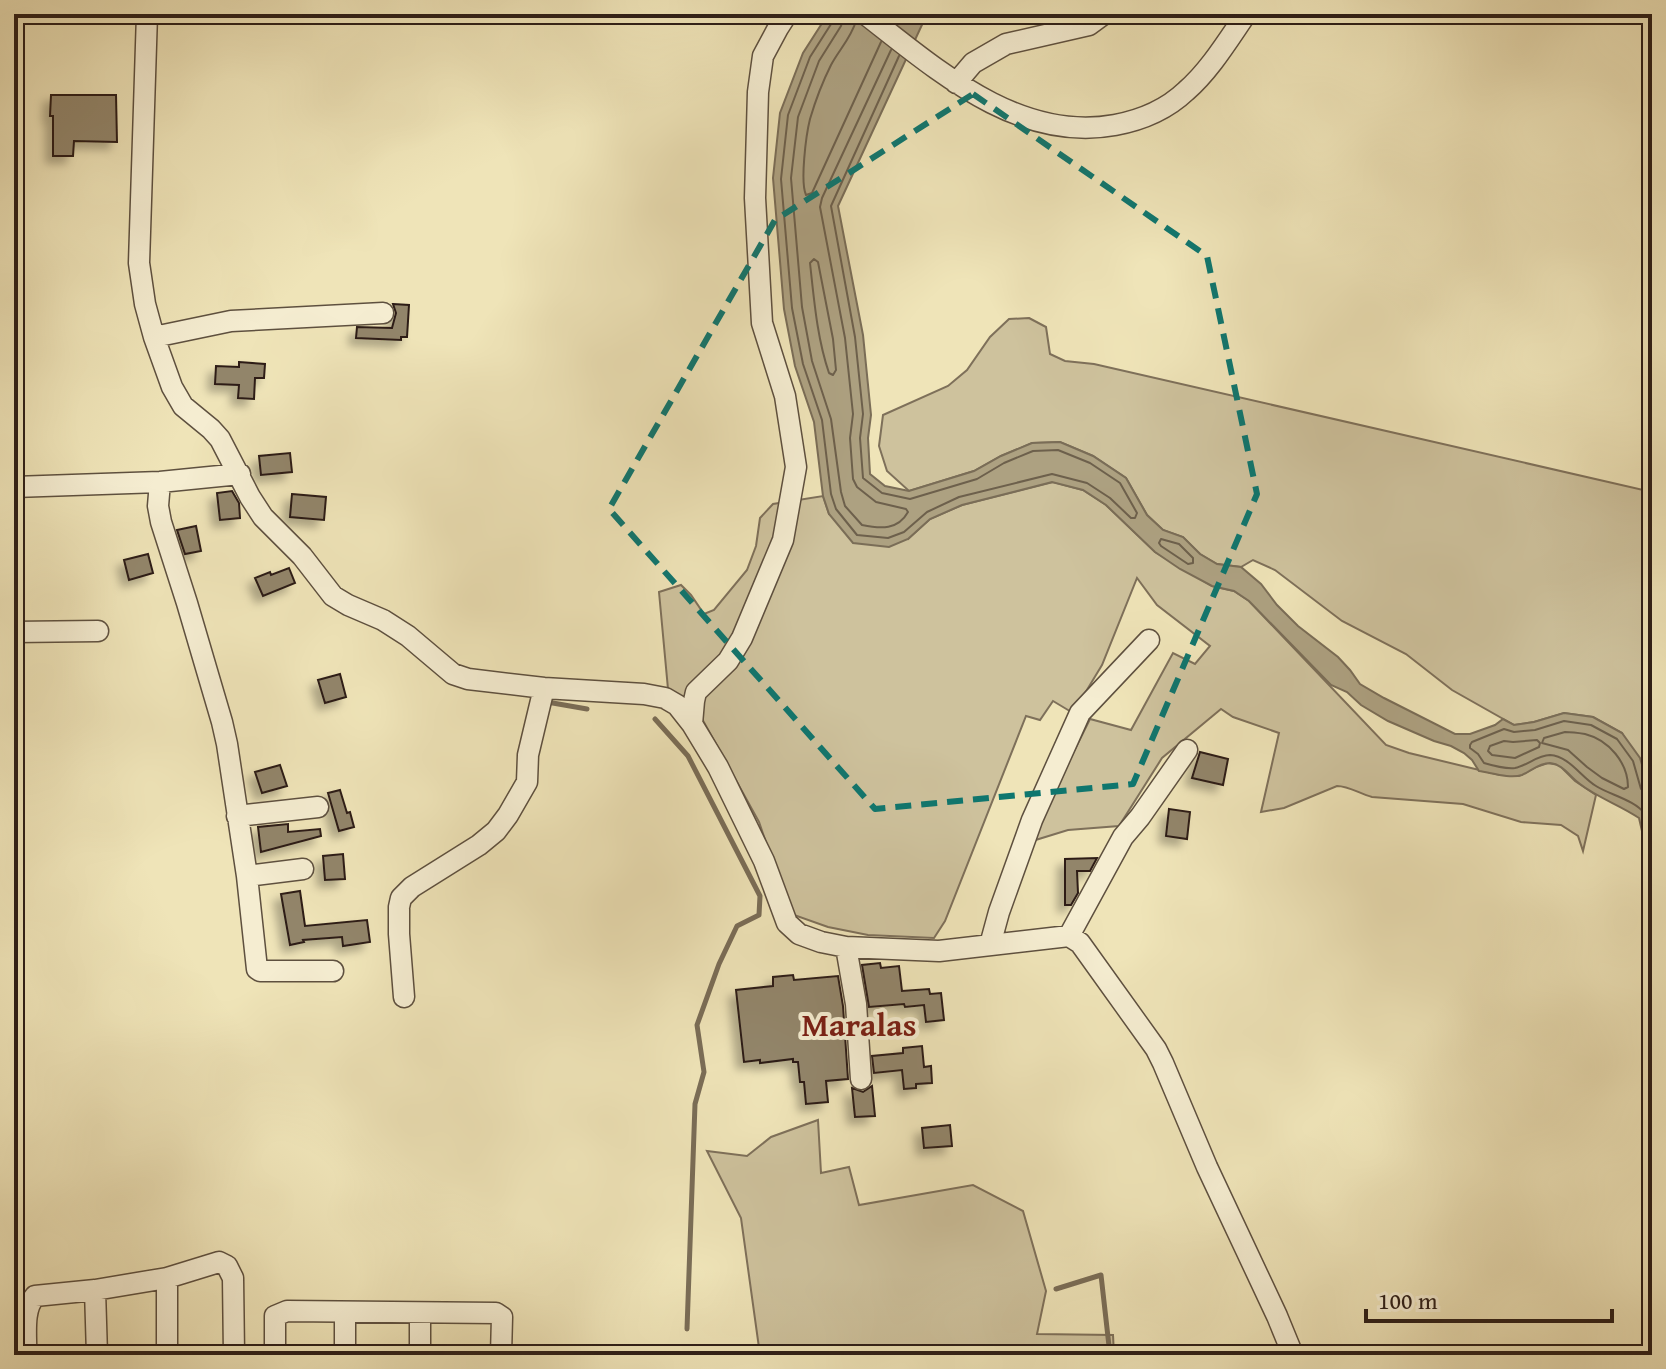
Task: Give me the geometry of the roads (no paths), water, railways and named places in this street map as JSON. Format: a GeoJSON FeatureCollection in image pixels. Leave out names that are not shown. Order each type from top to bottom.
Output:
{"type":"FeatureCollection","features":[{"type":"Feature","properties":{"kind":"street"},"geometry":{"type":"LineString","coordinates":[[147,14],[139,263],[145,304],[172,387],[183,406],[220,439],[263,517],[302,556],[333,596],[408,636],[453,674],[491,683],[644,694],[665,698],[677,705],[718,767],[764,861],[787,923],[799,934],[846,947],[939,951],[1069,936],[1080,943],[1156,1049],[1225,1209],[1293,1355]]}},
{"type":"Feature","properties":{"kind":"street"},"geometry":{"type":"LineString","coordinates":[[692,724],[696,692],[728,661],[742,638],[783,540],[796,467],[785,396],[762,323],[755,198],[758,92],[763,56],[787,14]]}},
{"type":"Feature","properties":{"kind":"street"},"geometry":{"type":"LineString","coordinates":[[865,14],[950,79],[997,105],[1046,123],[1088,129],[1127,123],[1154,114],[1187,91],[1246,14]]}},
{"type":"Feature","properties":{"kind":"street"},"geometry":{"type":"LineString","coordinates":[[950,79],[1006,44],[1089,25],[1104,14]]}},
{"type":"Feature","properties":{"kind":"street"},"geometry":{"type":"LineString","coordinates":[[154,337],[231,321],[383,313]]}},
{"type":"Feature","properties":{"kind":"street"},"geometry":{"type":"LineString","coordinates":[[14,487],[160,482],[240,474]]}},
{"type":"Feature","properties":{"kind":"street"},"geometry":{"type":"LineString","coordinates":[[160,482],[158,506],[161,522],[222,722],[247,876],[257,969],[333,971]]}},
{"type":"Feature","properties":{"kind":"street"},"geometry":{"type":"LineString","coordinates":[[14,632],[98,631]]}},
{"type":"Feature","properties":{"kind":"street"},"geometry":{"type":"LineString","coordinates":[[990,945],[1032,820],[1080,713],[1149,640]]}},
{"type":"Feature","properties":{"kind":"street"},"geometry":{"type":"LineString","coordinates":[[404,997],[399,934],[401,898],[412,887],[479,845],[496,831],[508,815],[527,782],[528,755],[544,688]]}},
{"type":"Feature","properties":{"kind":"street"},"geometry":{"type":"LineString","coordinates":[[1069,936],[1123,837],[1187,750]]}},
{"type":"Feature","properties":{"kind":"street"},"geometry":{"type":"LineString","coordinates":[[237,816],[318,807]]}},
{"type":"Feature","properties":{"kind":"street"},"geometry":{"type":"LineString","coordinates":[[247,876],[303,869]]}},
{"type":"Feature","properties":{"kind":"street"},"geometry":{"type":"LineString","coordinates":[[846,947],[856,1004],[861,1079]]}},
{"type":"Feature","properties":{"kind":"street"},"geometry":{"type":"LineString","coordinates":[[26,1355],[27,1315],[30,1301],[35,1296],[167,1278],[219,1262],[227,1266],[233,1278],[234,1355]]}},
{"type":"Feature","properties":{"kind":"street"},"geometry":{"type":"LineString","coordinates":[[167,1278],[167,1355]]}},
{"type":"Feature","properties":{"kind":"street"},"geometry":{"type":"LineString","coordinates":[[95,1290],[97,1355]]}},
{"type":"Feature","properties":{"kind":"street"},"geometry":{"type":"LineString","coordinates":[[275,1355],[275,1316],[287,1311],[496,1313],[502,1317],[501,1355]]}},
{"type":"Feature","properties":{"kind":"street"},"geometry":{"type":"LineString","coordinates":[[345,1312],[345,1355]]}},
{"type":"Feature","properties":{"kind":"street"},"geometry":{"type":"LineString","coordinates":[[420,1313],[420,1355]]}},
{"type":"Feature","properties":{"kind":"water"},"geometry":{"type":"Polygon","coordinates":[[[828,14],[927,14],[838,206],[863,335],[871,415],[868,438],[870,474],[885,486],[909,491],[974,471],[1032,443],[1060,442],[1093,456],[1126,478],[1147,515],[1163,530],[1183,537],[1200,554],[1217,564],[1241,567],[1261,584],[1298,626],[1338,657],[1360,684],[1384,698],[1455,734],[1470,734],[1503,719],[1514,725],[1564,713],[1593,717],[1622,733],[1640,758],[1650,791],[1652,856],[1639,818],[1587,789],[1559,766],[1546,763],[1517,776],[1479,771],[1464,753],[1388,721],[1361,705],[1347,692],[1331,685],[1249,601],[1234,591],[1212,586],[1180,569],[1155,552],[1106,505],[1083,490],[1052,482],[962,505],[930,519],[908,539],[889,547],[853,543],[829,514],[823,496],[814,422],[795,366],[784,309],[773,178],[780,113],[803,53],[828,14]]]}},
{"type":"Feature","properties":{"kind":"waterway"},"geometry":{"type":"LineString","coordinates":[[547,702],[587,709]]}},
{"type":"Feature","properties":{"kind":"waterway"},"geometry":{"type":"LineString","coordinates":[[655,719],[688,756],[760,896],[759,915],[737,926],[719,964],[697,1025],[704,1072],[695,1104],[687,1329]]}},
{"type":"Feature","properties":{"kind":"waterway"},"geometry":{"type":"LineString","coordinates":[[1056,1289],[1101,1275],[1110,1355]]}},
{"type":"Feature","properties":{"kind":"district","name":"Maralas"},"geometry":{"type":"Point","coordinates":[859,1024]}}]}
